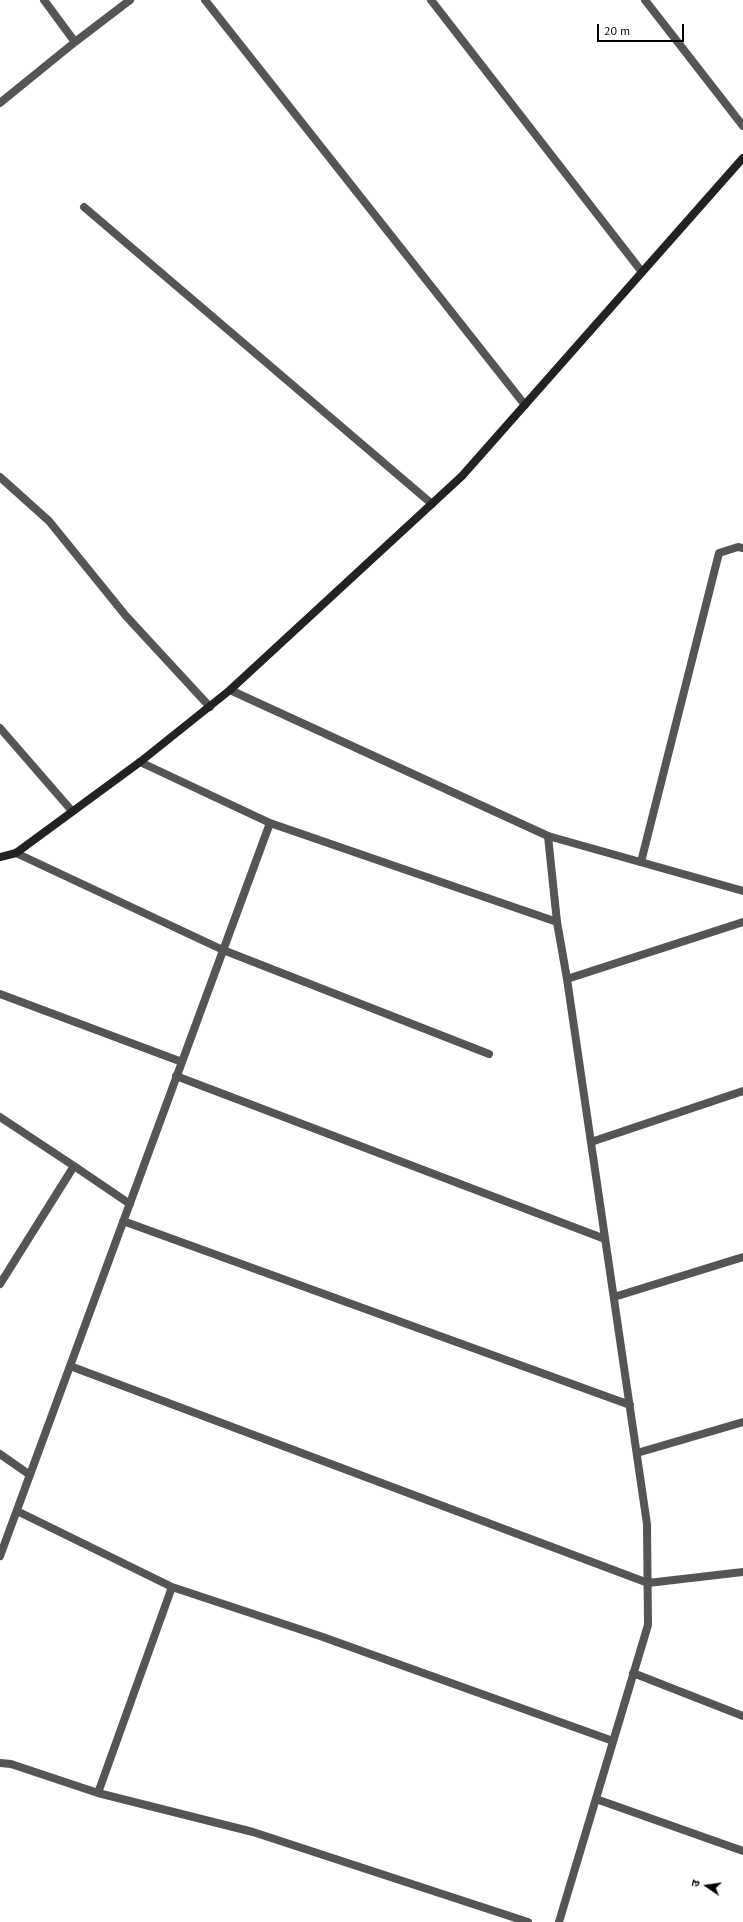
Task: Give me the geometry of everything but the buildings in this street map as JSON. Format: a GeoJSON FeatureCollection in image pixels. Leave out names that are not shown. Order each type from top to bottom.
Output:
{"type":"FeatureCollection","features":[{"type":"Feature","properties":{"kind":"street"},"geometry":{"type":"LineString","coordinates":[[44,0],[75,42]]}},
{"type":"Feature","properties":{"kind":"street"},"geometry":{"type":"LineString","coordinates":[[0,103],[75,42],[130,0]]}},
{"type":"Feature","properties":{"kind":"street"},"geometry":{"type":"LineString","coordinates":[[205,0],[525,405]]}},
{"type":"Feature","properties":{"kind":"street"},"geometry":{"type":"LineString","coordinates":[[431,0],[642,272]]}},
{"type":"Feature","properties":{"kind":"street"},"geometry":{"type":"LineString","coordinates":[[645,0],[743,126]]}},
{"type":"Feature","properties":{"kind":"street"},"geometry":{"type":"LineString","coordinates":[[0,856],[16,853],[140,762],[210,707],[462,476],[743,158]]}},
{"type":"Feature","properties":{"kind":"street"},"geometry":{"type":"LineString","coordinates":[[84,207],[432,504]]}},
{"type":"Feature","properties":{"kind":"street"},"geometry":{"type":"LineString","coordinates":[[0,477],[49,521],[126,616],[210,707]]}},
{"type":"Feature","properties":{"kind":"street"},"geometry":{"type":"LineString","coordinates":[[641,862],[719,553],[738,547],[743,548]]}},
{"type":"Feature","properties":{"kind":"street"},"geometry":{"type":"LineString","coordinates":[[230,690],[548,836],[743,891]]}},
{"type":"Feature","properties":{"kind":"street"},"geometry":{"type":"LineString","coordinates":[[0,728],[72,811]]}},
{"type":"Feature","properties":{"kind":"street"},"geometry":{"type":"LineString","coordinates":[[140,762],[270,822],[557,922]]}},
{"type":"Feature","properties":{"kind":"street"},"geometry":{"type":"LineString","coordinates":[[0,1556],[270,822]]}},
{"type":"Feature","properties":{"kind":"street"},"geometry":{"type":"LineString","coordinates":[[548,836],[557,922],[606,1239],[647,1524],[648,1583],[648,1625],[559,1922]]}},
{"type":"Feature","properties":{"kind":"street"},"geometry":{"type":"LineString","coordinates":[[16,853],[223,950],[489,1054]]}},
{"type":"Feature","properties":{"kind":"street"},"geometry":{"type":"LineString","coordinates":[[567,979],[743,922]]}},
{"type":"Feature","properties":{"kind":"street"},"geometry":{"type":"LineString","coordinates":[[0,994],[182,1062]]}},
{"type":"Feature","properties":{"kind":"street"},"geometry":{"type":"LineString","coordinates":[[176,1076],[606,1239]]}},
{"type":"Feature","properties":{"kind":"street"},"geometry":{"type":"LineString","coordinates":[[591,1142],[743,1091]]}},
{"type":"Feature","properties":{"kind":"street"},"geometry":{"type":"LineString","coordinates":[[0,1117],[130,1204]]}},
{"type":"Feature","properties":{"kind":"street"},"geometry":{"type":"LineString","coordinates":[[0,1284],[74,1166]]}},
{"type":"Feature","properties":{"kind":"street"},"geometry":{"type":"LineString","coordinates":[[123,1221],[630,1405]]}},
{"type":"Feature","properties":{"kind":"street"},"geometry":{"type":"LineString","coordinates":[[614,1296],[743,1257]]}},
{"type":"Feature","properties":{"kind":"street"},"geometry":{"type":"LineString","coordinates":[[70,1366],[648,1583],[743,1572]]}},
{"type":"Feature","properties":{"kind":"street"},"geometry":{"type":"LineString","coordinates":[[637,1453],[743,1422]]}},
{"type":"Feature","properties":{"kind":"street"},"geometry":{"type":"LineString","coordinates":[[0,1454],[30,1475]]}},
{"type":"Feature","properties":{"kind":"street"},"geometry":{"type":"LineString","coordinates":[[17,1511],[172,1587],[320,1636],[613,1741]]}},
{"type":"Feature","properties":{"kind":"street"},"geometry":{"type":"LineString","coordinates":[[98,1793],[172,1587]]}},
{"type":"Feature","properties":{"kind":"street"},"geometry":{"type":"LineString","coordinates":[[633,1673],[743,1716]]}},
{"type":"Feature","properties":{"kind":"street"},"geometry":{"type":"LineString","coordinates":[[0,1763],[11,1764],[98,1793],[253,1832],[528,1922]]}},
{"type":"Feature","properties":{"kind":"street"},"geometry":{"type":"LineString","coordinates":[[596,1799],[743,1851]]}}]}
